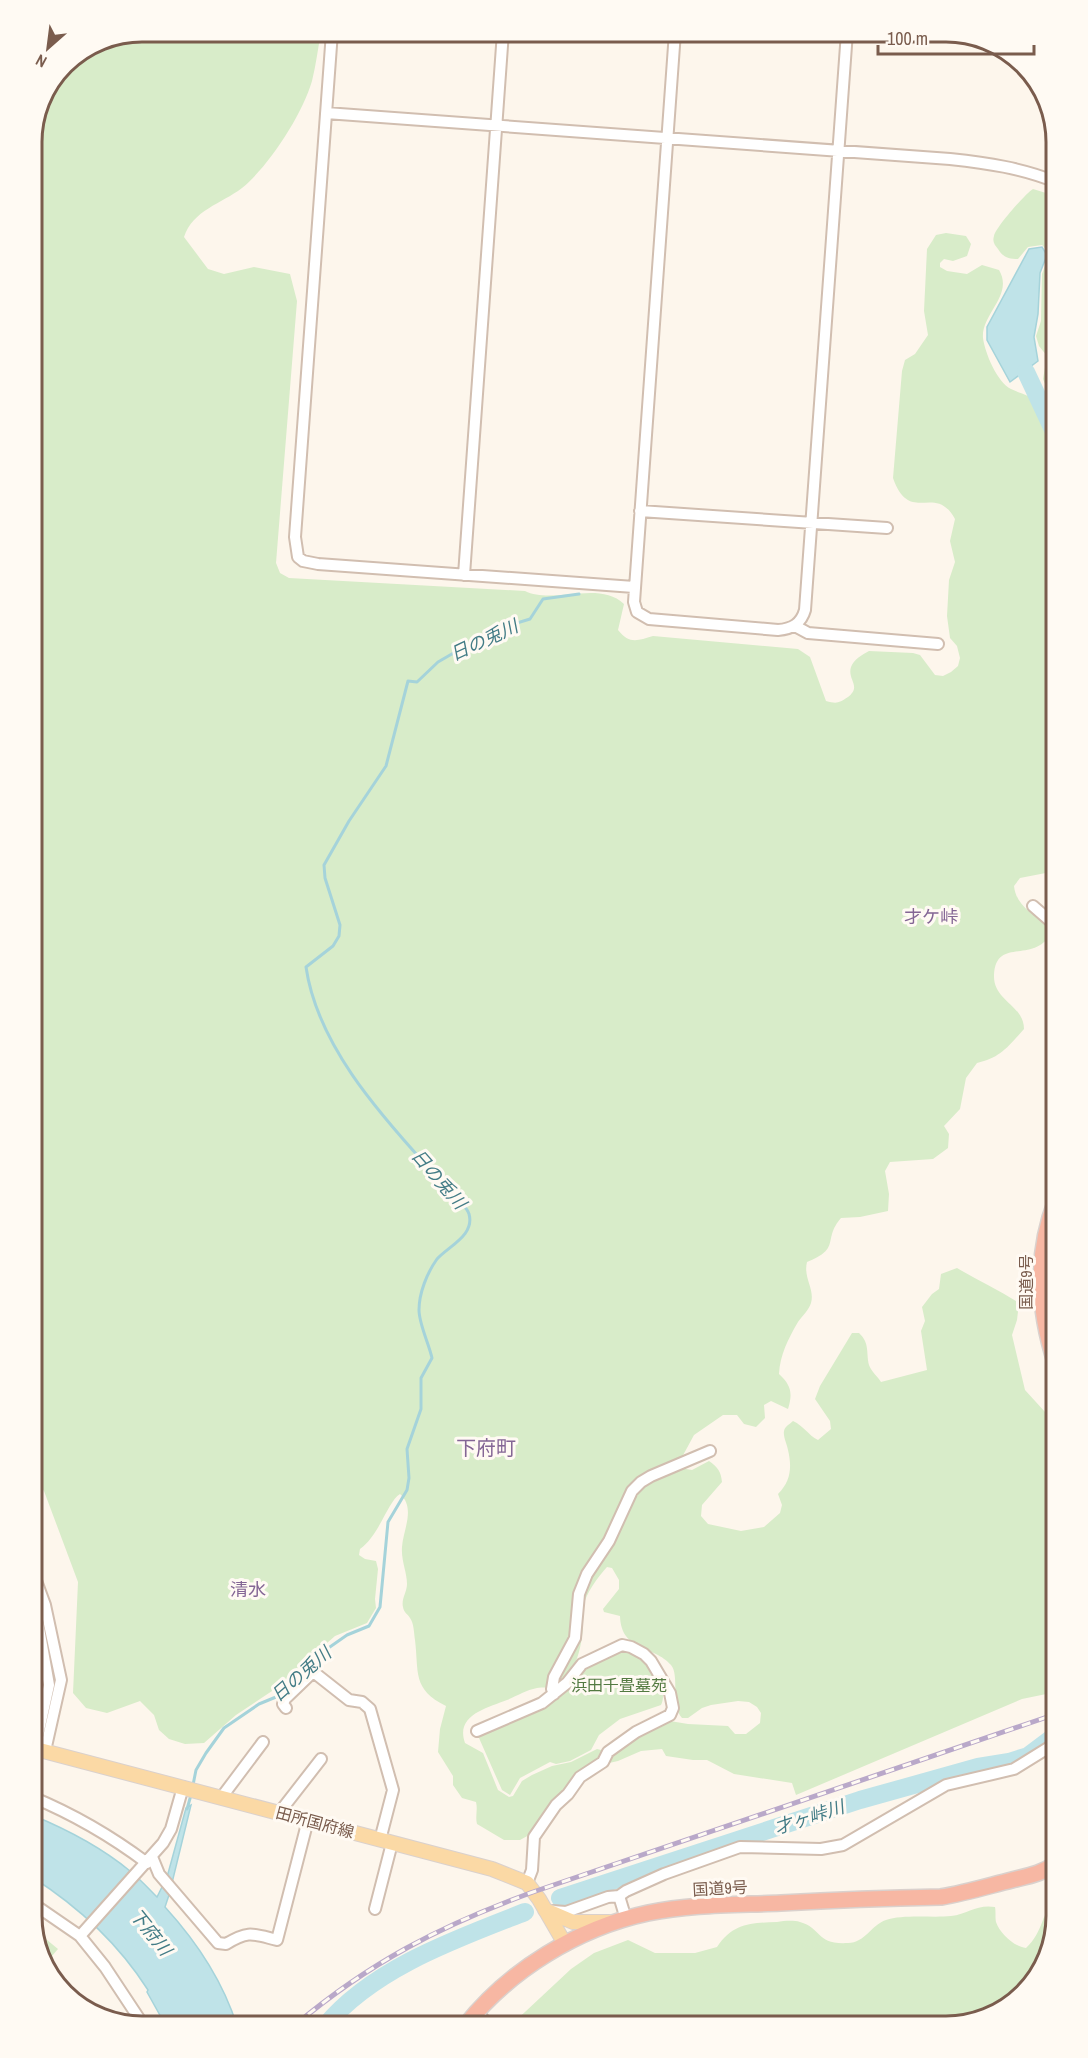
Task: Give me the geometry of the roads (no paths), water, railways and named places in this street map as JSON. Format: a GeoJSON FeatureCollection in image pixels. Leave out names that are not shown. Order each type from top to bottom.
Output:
{"type":"FeatureCollection","features":[{"type":"Feature","properties":{"kind":"highway","name":"国道9号"},"geometry":{"type":"LineString","coordinates":[[1046,1238],[1041,1290],[1046,1326]]}},
{"type":"Feature","properties":{"kind":"highway","name":"国道9号"},"geometry":{"type":"LineString","coordinates":[[1012,1880],[1046,1859]]}},
{"type":"Feature","properties":{"kind":"highway","name":"国道9号"},"geometry":{"type":"LineString","coordinates":[[473,2016],[511,1979],[565,1944],[619,1921],[649,1913],[691,1907],[941,1897],[973,1892],[1036,1875],[1046,1869]]}},
{"type":"Feature","properties":{"kind":"main road","name":"田所国府線"},"geometry":{"type":"LineString","coordinates":[[42,1750],[492,1869],[526,1883]]}},
{"type":"Feature","properties":{"kind":"main road"},"geometry":{"type":"LineString","coordinates":[[526,1883],[565,1944]]}},
{"type":"Feature","properties":{"kind":"main road"},"geometry":{"type":"LineString","coordinates":[[545,1910],[573,1922],[619,1921]]}},
{"type":"Feature","properties":{"kind":"street"},"geometry":{"type":"LineString","coordinates":[[331,42],[295,537],[298,557],[303,561],[318,564],[634,587]]}},
{"type":"Feature","properties":{"kind":"street"},"geometry":{"type":"LineString","coordinates":[[464,575],[502,42]]}},
{"type":"Feature","properties":{"kind":"street"},"geometry":{"type":"LineString","coordinates":[[674,42],[634,587],[635,608],[649,620],[778,630],[795,626],[800,622],[805,610],[846,42]]}},
{"type":"Feature","properties":{"kind":"street"},"geometry":{"type":"LineString","coordinates":[[326,113],[992,163],[1046,178]]}},
{"type":"Feature","properties":{"kind":"street"},"geometry":{"type":"LineString","coordinates":[[640,511],[887,528]]}},
{"type":"Feature","properties":{"kind":"street"},"geometry":{"type":"LineString","coordinates":[[795,626],[808,633],[938,644]]}},
{"type":"Feature","properties":{"kind":"street"},"geometry":{"type":"LineString","coordinates":[[1034,906],[1046,917]]}},
{"type":"Feature","properties":{"kind":"street"},"geometry":{"type":"LineString","coordinates":[[554,1694],[552,1689],[554,1677],[575,1638],[579,1594],[587,1574],[609,1541],[632,1491],[651,1476],[710,1451]]}},
{"type":"Feature","properties":{"kind":"street"},"geometry":{"type":"LineString","coordinates":[[42,1597],[61,1680],[42,1735]]}},
{"type":"Feature","properties":{"kind":"street"},"geometry":{"type":"LineString","coordinates":[[42,1645],[49,1685],[42,1708]]}},
{"type":"Feature","properties":{"kind":"street"},"geometry":{"type":"LineString","coordinates":[[477,1731],[542,1703],[567,1683],[582,1664],[622,1645],[644,1654],[651,1661],[670,1693],[673,1708],[670,1715],[642,1728],[608,1752],[603,1762],[580,1778],[556,1805],[534,1837],[532,1870],[526,1883]]}},
{"type":"Feature","properties":{"kind":"street"},"geometry":{"type":"LineString","coordinates":[[286,1708],[283,1704],[285,1699],[311,1674],[316,1674],[349,1700],[362,1702],[370,1709],[393,1790],[375,1909]]}},
{"type":"Feature","properties":{"kind":"street"},"geometry":{"type":"LineString","coordinates":[[221,1798],[263,1742]]}},
{"type":"Feature","properties":{"kind":"street"},"geometry":{"type":"LineString","coordinates":[[545,1910],[566,1912],[608,1897],[619,1896],[664,1874],[740,1847],[821,1849],[843,1845],[946,1785],[1014,1769],[1046,1749]]}},
{"type":"Feature","properties":{"kind":"street"},"geometry":{"type":"LineString","coordinates":[[279,1813],[321,1759]]}},
{"type":"Feature","properties":{"kind":"street"},"geometry":{"type":"LineString","coordinates":[[81,1935],[164,1843],[189,1789]]}},
{"type":"Feature","properties":{"kind":"street"},"geometry":{"type":"LineString","coordinates":[[42,1801],[100,1830],[147,1863],[218,1943],[226,1944],[246,1934],[277,1940],[308,1820]]}},
{"type":"Feature","properties":{"kind":"street"},"geometry":{"type":"LineString","coordinates":[[619,1896],[619,1921]]}},
{"type":"Feature","properties":{"kind":"street"},"geometry":{"type":"LineString","coordinates":[[42,1910],[81,1935],[105,1966],[138,2016]]}},
{"type":"Feature","properties":{"kind":"street"},"geometry":{"type":"LineString","coordinates":[[477,2011],[481,2016]]}},
{"type":"Feature","properties":{"kind":"water"},"geometry":{"type":"Polygon","coordinates":[[[1042,247],[1046,253],[1040,273],[1038,314],[1034,337],[1038,361],[1010,382],[987,340],[987,327],[1029,249],[1042,247]]]}},
{"type":"Feature","properties":{"kind":"water"},"geometry":{"type":"Polygon","coordinates":[[[191,1805],[172,1883],[167,1877],[186,1808],[191,1805]]]}},
{"type":"Feature","properties":{"kind":"water","name":"下府川"},"geometry":{"type":"Polygon","coordinates":[[[42,1820],[95,1846],[119,1862],[157,1897],[163,1885],[170,1892],[165,1907],[207,1962],[233,2016],[160,2016],[148,1990],[111,1942],[66,1901],[42,1884],[42,1820]]]}},
{"type":"Feature","properties":{"kind":"waterway","name":"才ヶ峠川"},"geometry":{"type":"LineString","coordinates":[[1026,372],[1046,415]]}},
{"type":"Feature","properties":{"kind":"waterway","name":"日の兎川"},"geometry":{"type":"LineString","coordinates":[[193,1785],[196,1770],[224,1728],[259,1704],[276,1697],[296,1681],[327,1649],[347,1635],[369,1626],[380,1607],[388,1522],[407,1490],[409,1478],[407,1449],[421,1409],[421,1378],[432,1358],[419,1316],[420,1297],[433,1265],[460,1240],[470,1221],[463,1204],[408,1145],[370,1099],[336,1049],[323,1022],[312,995],[306,967],[333,946],[339,936],[340,925],[325,878],[324,865],[349,821],[386,766],[408,681],[417,682],[438,662],[457,651],[504,627],[530,619],[543,599],[579,594]]}},
{"type":"Feature","properties":{"kind":"waterway","name":"才ヶ峠川"},"geometry":{"type":"LineString","coordinates":[[560,1898],[860,1800],[978,1767],[1028,1756],[1046,1742]]}},
{"type":"Feature","properties":{"kind":"waterway","name":"日の兎川"},"geometry":{"type":"LineString","coordinates":[[187,1809],[191,1795]]}},
{"type":"Feature","properties":{"kind":"waterway","name":"才ヶ峠川"},"geometry":{"type":"LineString","coordinates":[[335,2016],[367,1988],[417,1957],[525,1912]]}},
{"type":"Feature","properties":{"kind":"railway"},"geometry":{"type":"LineString","coordinates":[[306,2016],[378,1964],[437,1932],[499,1905],[1046,1717]]}},
{"type":"Feature","properties":{"kind":"district","name":"才ケ峠"},"geometry":{"type":"Point","coordinates":[931,916]}},
{"type":"Feature","properties":{"kind":"district","name":"下府町"},"geometry":{"type":"Point","coordinates":[486,1447]}},
{"type":"Feature","properties":{"kind":"district","name":"清水"},"geometry":{"type":"Point","coordinates":[248,1589]}},
{"type":"Feature","properties":{"kind":"park label","name":"浜田千畳墓苑"},"geometry":{"type":"Point","coordinates":[619,1685]}}]}
